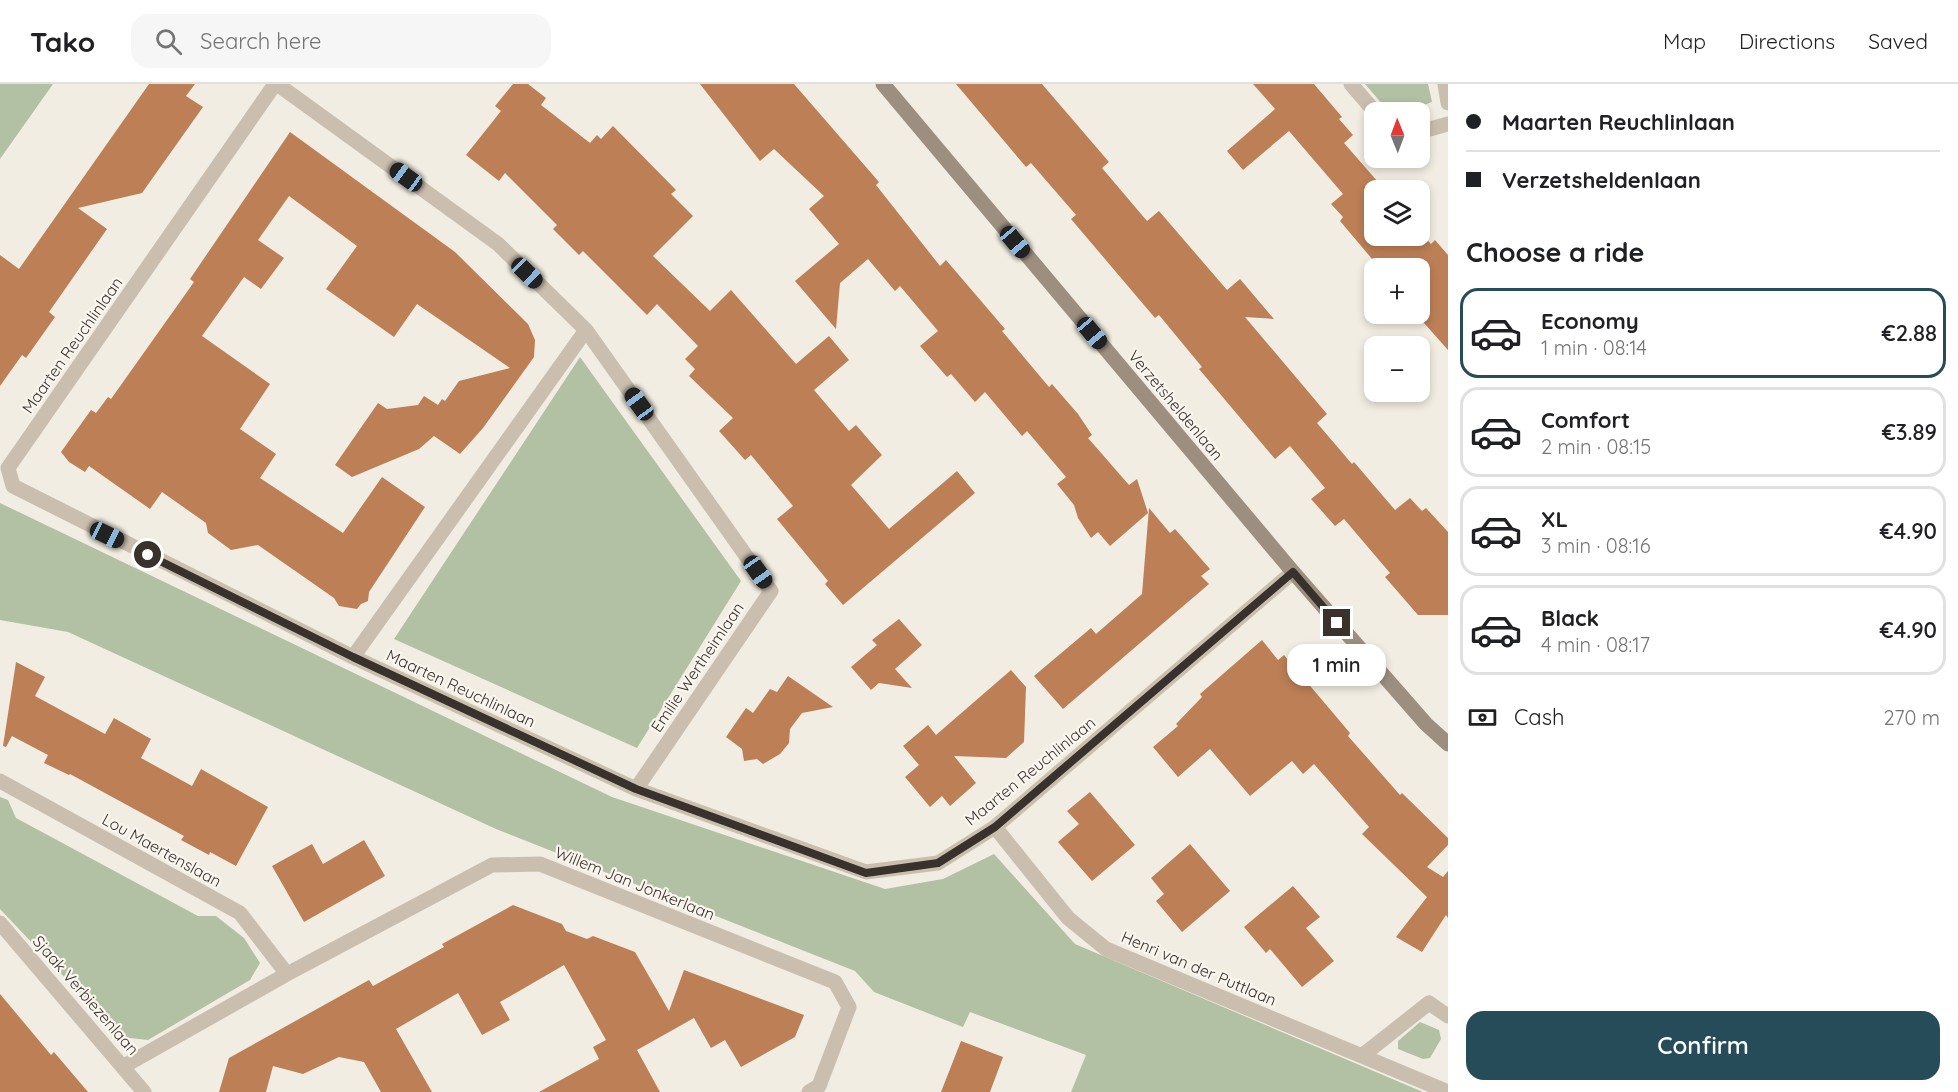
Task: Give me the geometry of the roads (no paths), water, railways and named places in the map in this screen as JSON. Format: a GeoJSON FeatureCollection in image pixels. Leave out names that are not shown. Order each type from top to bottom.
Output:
{"type":"FeatureCollection","features":[{"type":"Feature","properties":{"kind":"street","name":"Emilie Wertheimlaan"},"geometry":{"type":"LineString","coordinates":[[276,84],[498,244],[586,330],[771,591],[636,789]]}},
{"type":"Feature","properties":{"kind":"street","name":"Maarten Reuchlinlaan"},"geometry":{"type":"LineString","coordinates":[[276,84],[8,468],[13,486],[353,657],[636,789],[866,873],[938,863],[995,827],[1293,572]]}},
{"type":"Feature","properties":{"kind":"street","name":"Verzetsheldenlaan"},"geometry":{"type":"LineString","coordinates":[[883,84],[1293,572],[1426,724],[1448,744]]}},
{"type":"Feature","properties":{"kind":"street"},"geometry":{"type":"LineString","coordinates":[[1351,84],[1366,102]]}},
{"type":"Feature","properties":{"kind":"street"},"geometry":{"type":"LineString","coordinates":[[1445,84],[1448,103]]}},
{"type":"Feature","properties":{"kind":"street"},"geometry":{"type":"LineString","coordinates":[[1430,129],[1448,124]]}},
{"type":"Feature","properties":{"kind":"street"},"geometry":{"type":"LineString","coordinates":[[353,657],[586,330]]}},
{"type":"Feature","properties":{"kind":"street","name":"Lou Maertenslaan"},"geometry":{"type":"LineString","coordinates":[[0,781],[240,913],[287,974]]}},
{"type":"Feature","properties":{"kind":"street","name":"Henri van der Puttlaan"},"geometry":{"type":"LineString","coordinates":[[995,827],[1068,918],[1106,948],[1144,966],[1364,1055],[1448,1092]]}},
{"type":"Feature","properties":{"kind":"street","name":"Willem Jan Jonkerlaan"},"geometry":{"type":"LineString","coordinates":[[124,1066],[287,974],[492,865],[540,864],[835,982],[849,1007],[819,1086],[809,1092]]}},
{"type":"Feature","properties":{"kind":"street","name":"Sjaak Verbiezenlaan"},"geometry":{"type":"LineString","coordinates":[[0,923],[144,1092]]}},
{"type":"Feature","properties":{"kind":"street"},"geometry":{"type":"LineString","coordinates":[[1364,1055],[1429,1003],[1448,1016]]}}]}
